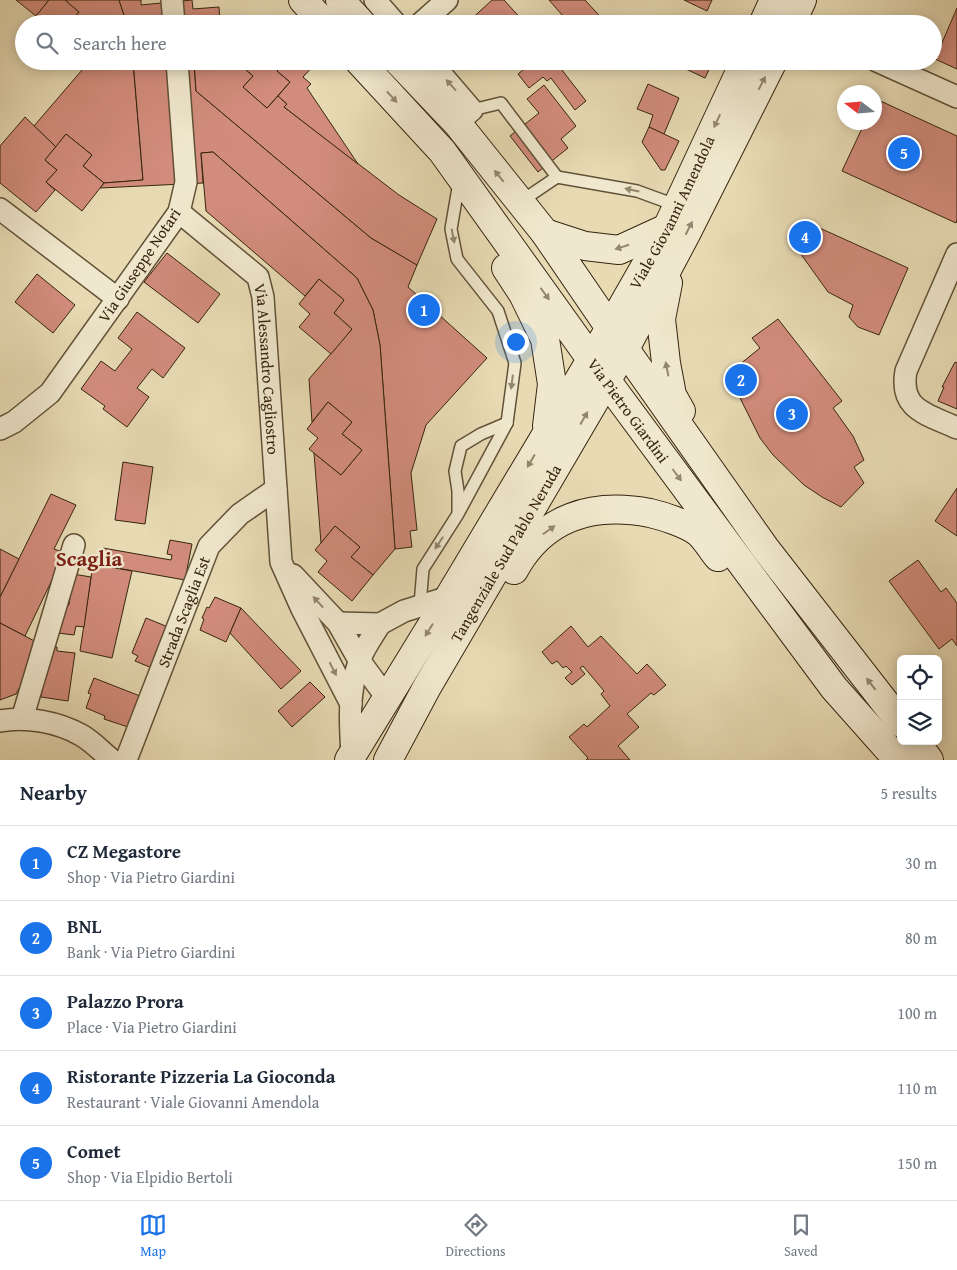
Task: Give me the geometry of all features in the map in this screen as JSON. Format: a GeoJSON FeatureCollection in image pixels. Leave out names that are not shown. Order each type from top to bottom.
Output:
{"type":"FeatureCollection","features":[{"type":"Feature","properties":{"kind":"main road"},"geometry":{"type":"LineString","coordinates":[[303,0],[317,15]]}},
{"type":"Feature","properties":{"kind":"main road"},"geometry":{"type":"LineString","coordinates":[[340,0],[354,15]]}},
{"type":"Feature","properties":{"kind":"main road"},"geometry":{"type":"LineString","coordinates":[[767,15],[774,0]]}},
{"type":"Feature","properties":{"kind":"main road"},"geometry":{"type":"LineString","coordinates":[[795,15],[802,0]]}},
{"type":"Feature","properties":{"kind":"main road","name":"Via Pietro Giardini"},"geometry":{"type":"LineString","coordinates":[[367,70],[442,150],[599,370],[834,688],[898,760]]}},
{"type":"Feature","properties":{"kind":"main road","name":"Via Pietro Giardini"},"geometry":{"type":"LineString","coordinates":[[409,70],[465,116],[520,202],[545,233],[765,548],[897,718]]}},
{"type":"Feature","properties":{"kind":"main road","name":"Viale Giovanni Amendola"},"geometry":{"type":"LineString","coordinates":[[617,338],[741,70]]}},
{"type":"Feature","properties":{"kind":"main road","name":"Viale Giovanni Amendola"},"geometry":{"type":"LineString","coordinates":[[617,338],[676,253],[768,70]]}},
{"type":"Feature","properties":{"kind":"main road"},"geometry":{"type":"LineString","coordinates":[[442,150],[458,188],[523,294],[545,339],[552,384],[546,438]]}},
{"type":"Feature","properties":{"kind":"main road"},"geometry":{"type":"LineString","coordinates":[[545,233],[585,246],[619,250],[672,217]]}},
{"type":"Feature","properties":{"kind":"main road"},"geometry":{"type":"LineString","coordinates":[[676,253],[661,318],[672,395],[698,443],[737,493],[765,548]]}},
{"type":"Feature","properties":{"kind":"main road","name":"Tangenziale Sud Pablo Neruda"},"geometry":{"type":"LineString","coordinates":[[388,760],[617,338]]}},
{"type":"Feature","properties":{"kind":"main road","name":"Tangenziale Sud Pablo Neruda"},"geometry":{"type":"LineString","coordinates":[[387,698],[546,438],[599,370]]}},
{"type":"Feature","properties":{"kind":"main road"},"geometry":{"type":"LineString","coordinates":[[427,687],[444,685],[459,670],[522,554],[535,540],[568,518],[588,512],[613,509],[665,516],[699,533],[792,652],[834,688]]}},
{"type":"Feature","properties":{"kind":"main road"},"geometry":{"type":"LineString","coordinates":[[358,758],[386,738],[391,724],[391,713],[387,698]]}},
{"type":"Feature","properties":{"kind":"main road"},"geometry":{"type":"LineString","coordinates":[[918,745],[929,760]]}},
{"type":"Feature","properties":{"kind":"street"},"geometry":{"type":"LineString","coordinates":[[172,0],[173,15]]}},
{"type":"Feature","properties":{"kind":"street"},"geometry":{"type":"LineString","coordinates":[[375,0],[388,15]]}},
{"type":"Feature","properties":{"kind":"street"},"geometry":{"type":"LineString","coordinates":[[430,15],[447,0]]}},
{"type":"Feature","properties":{"kind":"street","name":"Via Giuseppe Notari"},"geometry":{"type":"LineString","coordinates":[[0,429],[14,422],[50,393],[179,212],[186,182],[178,70]]}},
{"type":"Feature","properties":{"kind":"street"},"geometry":{"type":"LineString","coordinates":[[436,70],[465,116]]}},
{"type":"Feature","properties":{"kind":"street"},"geometry":{"type":"LineString","coordinates":[[897,70],[957,97]]}},
{"type":"Feature","properties":{"kind":"street"},"geometry":{"type":"LineString","coordinates":[[0,209],[118,299]]}},
{"type":"Feature","properties":{"kind":"street","name":"Via Alessandro Cagliostro"},"geometry":{"type":"LineString","coordinates":[[179,212],[258,277],[263,297],[281,562],[302,609],[351,704]]}},
{"type":"Feature","properties":{"kind":"street"},"geometry":{"type":"LineString","coordinates":[[957,254],[906,371],[904,383],[906,395],[911,404],[920,411],[957,428]]}},
{"type":"Feature","properties":{"kind":"street","name":"Strada Scaglia Est"},"geometry":{"type":"LineString","coordinates":[[126,760],[209,546],[240,514],[276,489]]}},
{"type":"Feature","properties":{"kind":"street"},"geometry":{"type":"LineString","coordinates":[[22,719],[74,545]]}},
{"type":"Feature","properties":{"kind":"street"},"geometry":{"type":"LineString","coordinates":[[281,562],[338,623],[359,660],[387,698]]}},
{"type":"Feature","properties":{"kind":"street"},"geometry":{"type":"LineString","coordinates":[[338,623],[380,624],[390,617],[420,605],[449,597]]}},
{"type":"Feature","properties":{"kind":"street","name":"Via Alessandro Cagliostro"},"geometry":{"type":"LineString","coordinates":[[358,758],[351,704],[353,684],[359,660],[380,624]]}},
{"type":"Feature","properties":{"kind":"street"},"geometry":{"type":"LineString","coordinates":[[0,720],[22,719],[61,726],[82,735],[112,760]]}},
{"type":"Feature","properties":{"kind":"lane"},"geometry":{"type":"LineString","coordinates":[[465,116],[501,103],[557,177],[637,191],[672,217]]}},
{"type":"Feature","properties":{"kind":"lane"},"geometry":{"type":"LineString","coordinates":[[520,202],[557,177]]}},
{"type":"Feature","properties":{"kind":"lane"},"geometry":{"type":"LineString","coordinates":[[420,605],[423,569],[458,514],[507,423],[515,363],[498,311],[457,259],[451,229],[458,188]]}},
{"type":"Feature","properties":{"kind":"lane"},"geometry":{"type":"LineString","coordinates":[[458,514],[458,491],[455,470],[461,446],[481,434],[507,423]]}},
{"type":"Feature","properties":{"kind":"building"},"geometry":{"type":"Polygon","coordinates":[[[16,0],[49,0],[35,15],[16,0]]]}},
{"type":"Feature","properties":{"kind":"building"},"geometry":{"type":"Polygon","coordinates":[[[49,0],[65,0],[79,12],[77,15],[37,15],[49,0]]]}},
{"type":"Feature","properties":{"kind":"building"},"geometry":{"type":"Polygon","coordinates":[[[65,0],[119,0],[124,15],[77,15],[79,12],[65,0]]]}},
{"type":"Feature","properties":{"kind":"building"},"geometry":{"type":"Polygon","coordinates":[[[119,0],[141,0],[141,5],[192,0],[193,9],[219,7],[219,15],[124,15],[119,0]]]}},
{"type":"Feature","properties":{"kind":"building"},"geometry":{"type":"Polygon","coordinates":[[[492,0],[504,0],[518,15],[476,15],[492,0]]]}},
{"type":"Feature","properties":{"kind":"building"},"geometry":{"type":"Polygon","coordinates":[[[549,0],[585,0],[599,15],[562,15],[549,0]]]}},
{"type":"Feature","properties":{"kind":"building"},"geometry":{"type":"Polygon","coordinates":[[[684,0],[712,0],[707,11],[684,0]]]}},
{"type":"Feature","properties":{"kind":"building"},"geometry":{"type":"Polygon","coordinates":[[[957,8],[957,69],[942,62],[942,43],[957,8]]]}},
{"type":"Feature","properties":{"kind":"building"},"geometry":{"type":"Polygon","coordinates":[[[82,70],[134,70],[143,180],[104,183],[83,166],[92,155],[66,134],[56,147],[34,126],[82,70]]]}},
{"type":"Feature","properties":{"kind":"building"},"geometry":{"type":"Polygon","coordinates":[[[134,70],[195,70],[196,91],[371,238],[417,265],[408,287],[487,358],[426,425],[411,473],[417,530],[410,531],[412,547],[395,549],[380,345],[373,310],[357,278],[213,152],[201,153],[203,183],[100,188],[104,183],[143,180],[134,70]]]}},
{"type":"Feature","properties":{"kind":"building"},"geometry":{"type":"Polygon","coordinates":[[[195,70],[246,70],[253,76],[243,87],[267,108],[278,96],[287,104],[284,107],[399,195],[437,219],[417,265],[371,238],[196,91],[195,70]]]}},
{"type":"Feature","properties":{"kind":"building"},"geometry":{"type":"Polygon","coordinates":[[[246,70],[278,70],[290,82],[267,108],[243,87],[253,76],[246,70]]]}},
{"type":"Feature","properties":{"kind":"building"},"geometry":{"type":"Polygon","coordinates":[[[309,70],[303,77],[311,84],[307,88],[358,164],[284,107],[287,104],[278,96],[290,82],[277,71],[309,70]]]}},
{"type":"Feature","properties":{"kind":"building"},"geometry":{"type":"Polygon","coordinates":[[[523,70],[562,70],[586,101],[575,110],[551,78],[547,81],[543,77],[529,88],[518,74],[523,70]]]}},
{"type":"Feature","properties":{"kind":"building"},"geometry":{"type":"Polygon","coordinates":[[[688,70],[709,70],[705,78],[688,70]]]}},
{"type":"Feature","properties":{"kind":"building"},"geometry":{"type":"Polygon","coordinates":[[[648,84],[679,98],[664,134],[649,127],[653,115],[637,109],[648,84]]]}},
{"type":"Feature","properties":{"kind":"building"},"geometry":{"type":"Polygon","coordinates":[[[544,85],[576,126],[561,139],[568,148],[538,172],[510,136],[539,113],[527,99],[544,85]]]}},
{"type":"Feature","properties":{"kind":"building"},"geometry":{"type":"Polygon","coordinates":[[[882,102],[957,136],[956,223],[842,171],[861,130],[882,130],[882,102]]]}},
{"type":"Feature","properties":{"kind":"building"},"geometry":{"type":"Polygon","coordinates":[[[25,117],[56,147],[45,160],[57,170],[46,182],[55,190],[36,212],[0,183],[0,146],[25,117]]]}},
{"type":"Feature","properties":{"kind":"building"},"geometry":{"type":"Polygon","coordinates":[[[649,127],[679,141],[665,170],[661,170],[642,142],[649,127]]]}},
{"type":"Feature","properties":{"kind":"building"},"geometry":{"type":"Polygon","coordinates":[[[66,134],[92,155],[83,166],[104,183],[82,211],[46,182],[57,170],[45,160],[66,134]]]}},
{"type":"Feature","properties":{"kind":"building"},"geometry":{"type":"Polygon","coordinates":[[[213,152],[357,278],[373,310],[380,345],[395,549],[373,575],[351,557],[360,547],[335,526],[321,543],[314,453],[341,475],[362,450],[342,434],[352,422],[328,402],[312,422],[309,379],[352,329],[334,313],[344,300],[319,279],[305,296],[206,211],[201,153],[213,152]]]}},
{"type":"Feature","properties":{"kind":"building"},"geometry":{"type":"Polygon","coordinates":[[[813,225],[908,268],[879,335],[858,327],[849,317],[853,305],[828,292],[798,250],[813,225]]]}},
{"type":"Feature","properties":{"kind":"building"},"geometry":{"type":"Polygon","coordinates":[[[167,253],[220,294],[198,323],[144,282],[167,253]]]}},
{"type":"Feature","properties":{"kind":"building"},"geometry":{"type":"Polygon","coordinates":[[[37,274],[75,305],[53,333],[15,302],[37,274]]]}},
{"type":"Feature","properties":{"kind":"building"},"geometry":{"type":"Polygon","coordinates":[[[319,279],[344,300],[334,313],[352,329],[331,354],[299,327],[310,314],[299,304],[319,279]]]}},
{"type":"Feature","properties":{"kind":"building"},"geometry":{"type":"Polygon","coordinates":[[[137,312],[185,348],[163,378],[152,369],[137,388],[149,397],[127,427],[103,409],[105,406],[81,389],[101,361],[115,371],[132,349],[118,338],[137,312]]]}},
{"type":"Feature","properties":{"kind":"building"},"geometry":{"type":"Polygon","coordinates":[[[778,319],[842,401],[833,408],[853,436],[864,460],[854,467],[864,483],[841,507],[804,485],[773,455],[760,438],[741,400],[734,369],[760,348],[752,338],[778,319]]]}},
{"type":"Feature","properties":{"kind":"building"},"geometry":{"type":"Polygon","coordinates":[[[955,362],[957,363],[957,409],[938,401],[944,387],[942,387],[955,362]]]}},
{"type":"Feature","properties":{"kind":"building"},"geometry":{"type":"Polygon","coordinates":[[[328,402],[352,422],[342,434],[362,450],[341,475],[309,449],[318,438],[307,429],[328,402]]]}},
{"type":"Feature","properties":{"kind":"building"},"geometry":{"type":"Polygon","coordinates":[[[123,462],[153,467],[145,524],[115,520],[123,462]]]}},
{"type":"Feature","properties":{"kind":"building"},"geometry":{"type":"Polygon","coordinates":[[[957,488],[957,536],[935,521],[957,488]]]}},
{"type":"Feature","properties":{"kind":"building"},"geometry":{"type":"Polygon","coordinates":[[[51,494],[76,505],[54,549],[65,553],[25,636],[0,623],[0,597],[51,494]]]}},
{"type":"Feature","properties":{"kind":"building"},"geometry":{"type":"Polygon","coordinates":[[[335,526],[360,547],[351,557],[373,575],[352,601],[318,572],[327,561],[315,550],[335,526]]]}},
{"type":"Feature","properties":{"kind":"building"},"geometry":{"type":"Polygon","coordinates":[[[170,540],[192,544],[185,580],[100,565],[103,548],[171,560],[172,555],[167,554],[170,540]]]}},
{"type":"Feature","properties":{"kind":"building"},"geometry":{"type":"Polygon","coordinates":[[[0,549],[19,559],[0,597],[0,549]]]}},
{"type":"Feature","properties":{"kind":"building"},"geometry":{"type":"Polygon","coordinates":[[[918,560],[941,592],[946,588],[957,603],[957,646],[952,639],[939,649],[889,581],[918,560]]]}},
{"type":"Feature","properties":{"kind":"building"},"geometry":{"type":"Polygon","coordinates":[[[93,564],[132,571],[112,658],[80,651],[93,564]]]}},
{"type":"Feature","properties":{"kind":"building"},"geometry":{"type":"Polygon","coordinates":[[[73,574],[91,577],[84,627],[76,626],[74,635],[58,633],[64,605],[69,605],[73,574]]]}},
{"type":"Feature","properties":{"kind":"building"},"geometry":{"type":"Polygon","coordinates":[[[215,597],[241,608],[226,642],[200,630],[204,619],[202,618],[207,607],[209,608],[215,597]]]}},
{"type":"Feature","properties":{"kind":"building"},"geometry":{"type":"Polygon","coordinates":[[[241,608],[301,671],[281,689],[230,633],[241,608]]]}},
{"type":"Feature","properties":{"kind":"building"},"geometry":{"type":"Polygon","coordinates":[[[146,618],[168,627],[152,668],[135,661],[138,656],[132,653],[146,618]]]}},
{"type":"Feature","properties":{"kind":"building"},"geometry":{"type":"Polygon","coordinates":[[[0,623],[42,645],[16,694],[0,700],[0,623]]]}},
{"type":"Feature","properties":{"kind":"building"},"geometry":{"type":"Polygon","coordinates":[[[571,626],[588,647],[601,636],[637,674],[647,664],[666,685],[654,695],[651,693],[627,714],[639,727],[618,746],[630,760],[586,760],[588,758],[569,737],[584,724],[587,727],[610,706],[601,694],[604,691],[583,666],[580,668],[585,674],[572,685],[565,678],[572,672],[566,666],[563,668],[557,661],[552,664],[542,652],[571,626]]]}},
{"type":"Feature","properties":{"kind":"building"},"geometry":{"type":"Polygon","coordinates":[[[48,646],[57,647],[57,651],[75,653],[68,701],[41,697],[48,646]]]}},
{"type":"Feature","properties":{"kind":"building"},"geometry":{"type":"Polygon","coordinates":[[[94,678],[140,696],[128,727],[104,719],[105,716],[86,708],[91,694],[88,693],[94,678]]]}},
{"type":"Feature","properties":{"kind":"building"},"geometry":{"type":"Polygon","coordinates":[[[310,682],[325,697],[292,727],[278,711],[310,682]]]}},
{"type":"Feature","properties":{"kind":"place","name":"Comet"},"geometry":{"type":"Point","coordinates":[904,153]}},
{"type":"Feature","properties":{"kind":"place","name":"Ristorante Pizzeria La Gioconda"},"geometry":{"type":"Point","coordinates":[805,237]}},
{"type":"Feature","properties":{"kind":"place","name":"CZ Megastore"},"geometry":{"type":"Point","coordinates":[424,310]}},
{"type":"Feature","properties":{"kind":"place","name":"BNL"},"geometry":{"type":"Point","coordinates":[741,380]}},
{"type":"Feature","properties":{"kind":"place","name":"Palazzo Prora"},"geometry":{"type":"Point","coordinates":[792,414]}},
{"type":"Feature","properties":{"kind":"district","name":"Scaglia"},"geometry":{"type":"Point","coordinates":[89,559]}}]}
